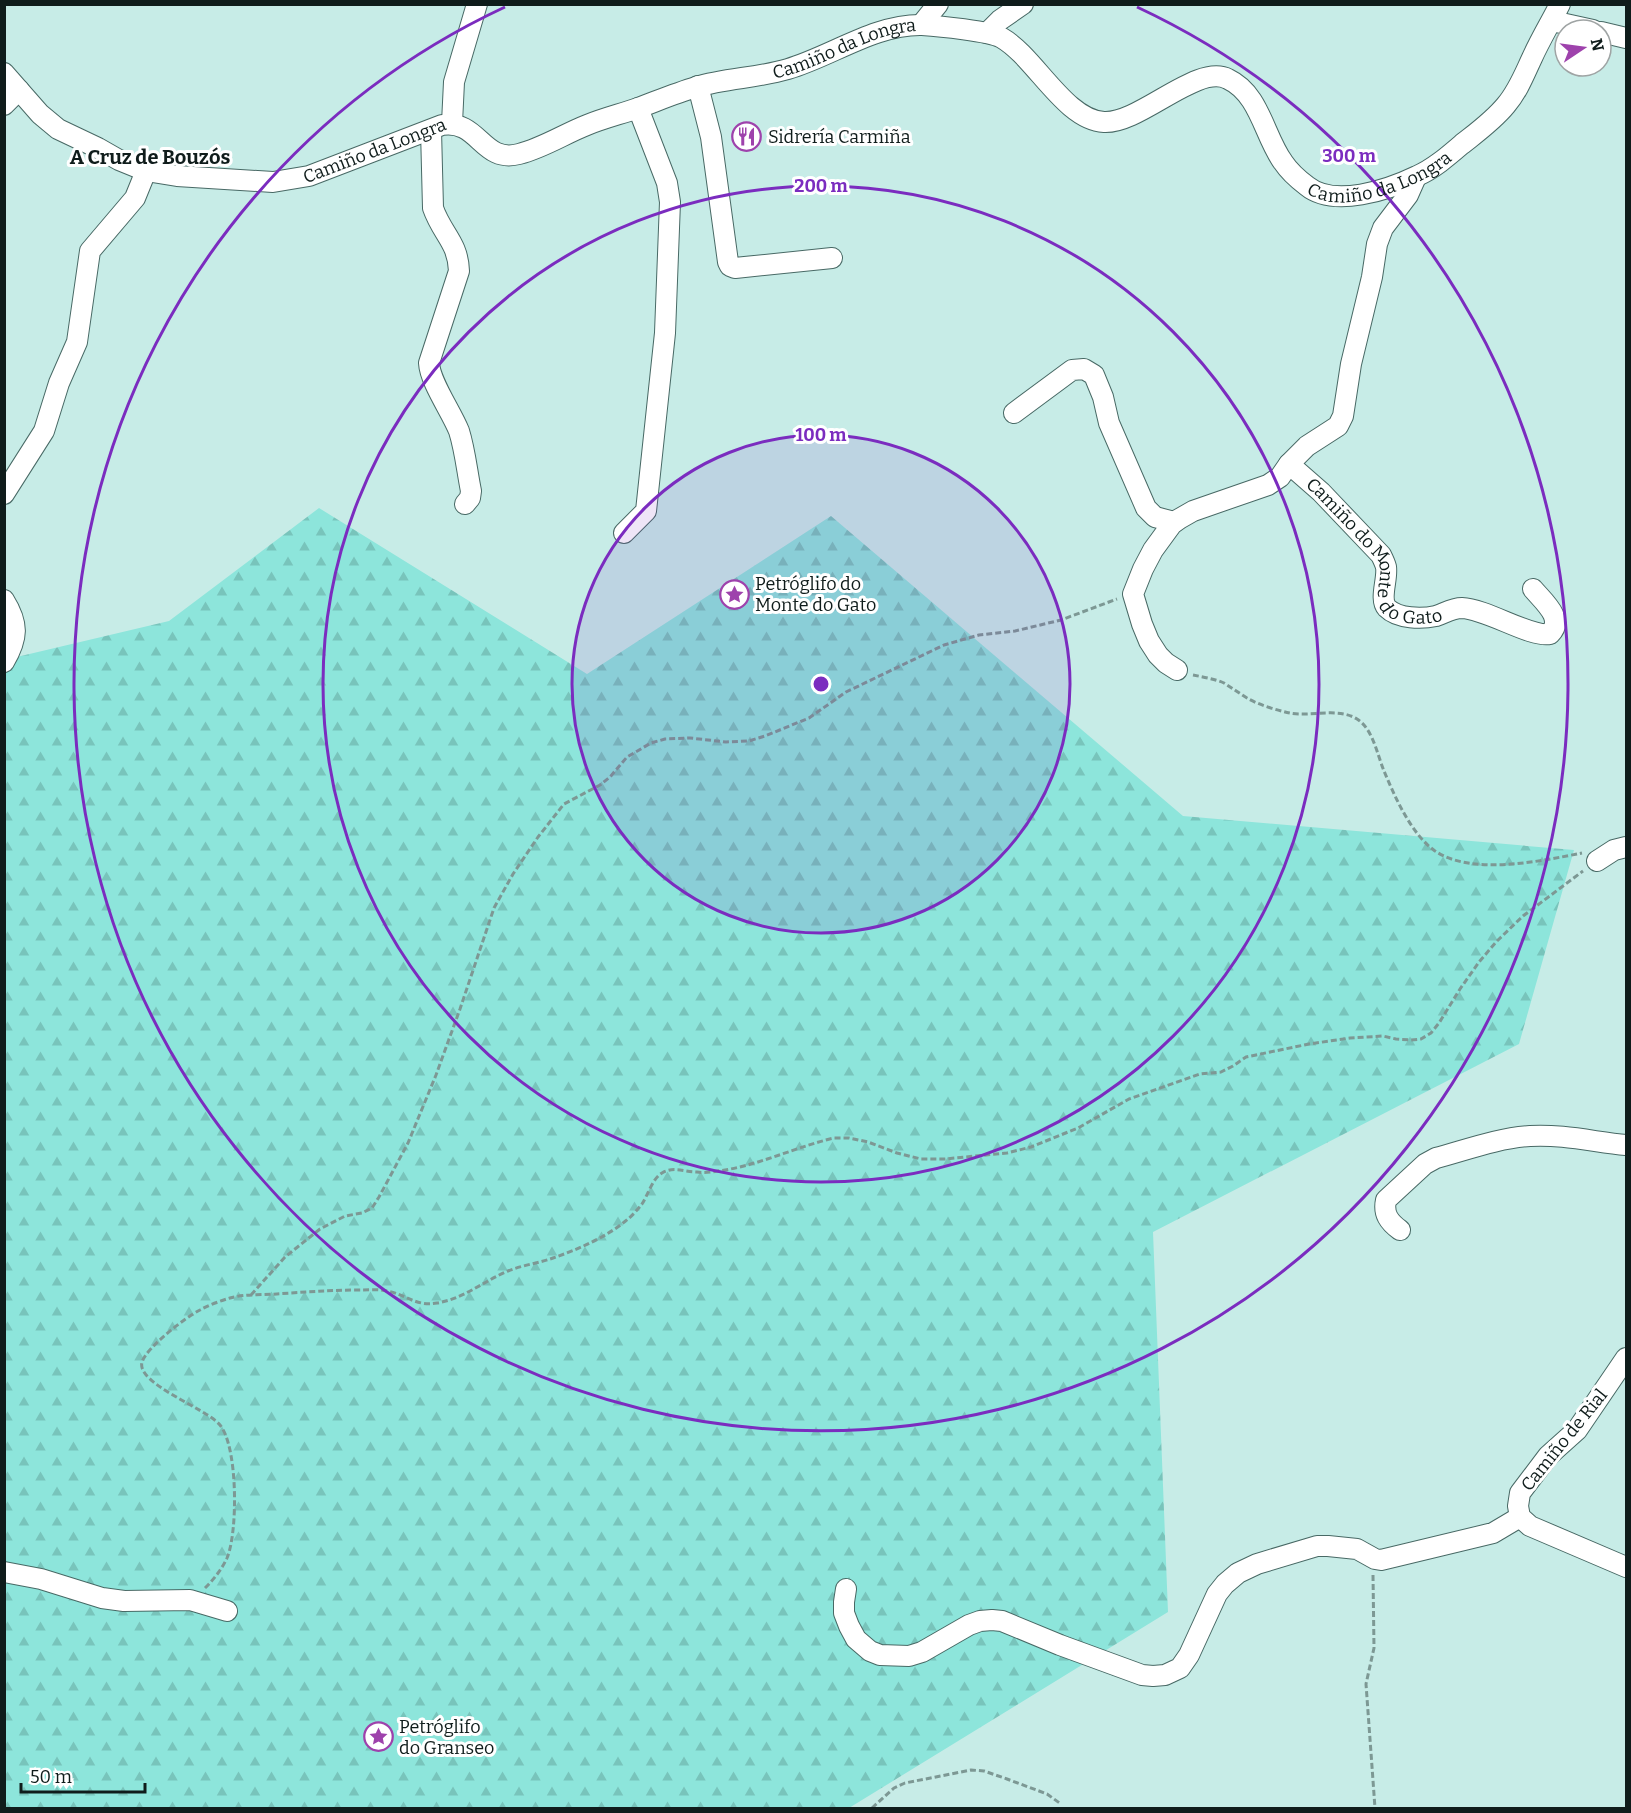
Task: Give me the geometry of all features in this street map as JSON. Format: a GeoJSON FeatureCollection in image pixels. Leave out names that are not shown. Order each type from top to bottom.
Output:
{"type":"FeatureCollection","features":[{"type":"Feature","properties":{"kind":"street"},"geometry":{"type":"LineString","coordinates":[[453,123],[454,82],[477,4]]}},
{"type":"Feature","properties":{"kind":"street"},"geometry":{"type":"LineString","coordinates":[[921,25],[938,4]]}},
{"type":"Feature","properties":{"kind":"street"},"geometry":{"type":"LineString","coordinates":[[987,33],[1000,20],[1023,4]]}},
{"type":"Feature","properties":{"kind":"street","name":"Camiño da Longra"},"geometry":{"type":"LineString","coordinates":[[4,73],[40,114],[57,129],[146,171],[177,176],[273,182],[309,176],[442,125],[453,123],[467,129],[497,154],[506,157],[520,154],[587,125],[698,86],[787,70],[873,35],[899,27],[921,25],[987,33],[1001,37],[1076,112],[1090,120],[1114,122],[1196,81],[1213,76],[1226,77],[1239,87],[1253,103],[1283,163],[1309,188],[1326,195],[1348,196],[1373,192],[1416,177],[1432,168],[1492,120],[1508,104],[1519,87],[1556,13]]}},
{"type":"Feature","properties":{"kind":"street"},"geometry":{"type":"LineString","coordinates":[[698,86],[711,137],[730,266],[735,268],[832,258]]}},
{"type":"Feature","properties":{"kind":"street"},"geometry":{"type":"LineString","coordinates":[[4,105],[19,90]]}},
{"type":"Feature","properties":{"kind":"street"},"geometry":{"type":"LineString","coordinates":[[624,533],[646,511],[665,333],[670,202],[668,183],[638,108]]}},
{"type":"Feature","properties":{"kind":"street"},"geometry":{"type":"LineString","coordinates":[[431,130],[433,208],[437,220],[455,247],[459,259],[459,272],[429,363],[429,371],[459,433],[471,491],[470,498],[465,504]]}},
{"type":"Feature","properties":{"kind":"street"},"geometry":{"type":"LineString","coordinates":[[4,494],[44,431],[59,383],[77,342],[90,250],[135,198],[146,171]]}},
{"type":"Feature","properties":{"kind":"street","name":"Camiño do Monte do Gato"},"geometry":{"type":"LineString","coordinates":[[1133,594],[1153,549],[1174,522],[1193,511],[1268,485],[1280,477],[1307,446],[1338,426],[1343,416],[1351,364],[1377,244],[1383,228],[1408,195],[1416,177]]}},
{"type":"Feature","properties":{"kind":"street"},"geometry":{"type":"LineString","coordinates":[[1014,413],[1072,370],[1079,368],[1089,371],[1094,375],[1103,397],[1109,423],[1146,508],[1155,517],[1174,522]]}},
{"type":"Feature","properties":{"kind":"street","name":"Camiño do Monte do Gato"},"geometry":{"type":"LineString","coordinates":[[1289,464],[1321,492],[1381,555],[1386,565],[1387,579],[1384,599],[1389,610],[1402,616],[1421,617],[1462,608],[1479,611],[1533,632],[1550,634],[1556,626],[1556,619],[1533,589]]}},
{"type":"Feature","properties":{"kind":"street"},"geometry":{"type":"LineString","coordinates":[[1133,594],[1149,641],[1166,663],[1177,670]]}},
{"type":"Feature","properties":{"kind":"street"},"geometry":{"type":"LineString","coordinates":[[4,600],[16,628],[12,650],[4,662]]}},
{"type":"Feature","properties":{"kind":"street"},"geometry":{"type":"LineString","coordinates":[[1591,857],[1626,847]]}},
{"type":"Feature","properties":{"kind":"street"},"geometry":{"type":"LineString","coordinates":[[1400,1230],[1392,1225],[1386,1216],[1386,1200],[1425,1164],[1436,1158],[1508,1139],[1530,1136],[1559,1136],[1626,1145]]}},
{"type":"Feature","properties":{"kind":"street","name":"Camiño de Rial"},"geometry":{"type":"LineString","coordinates":[[1626,1358],[1577,1430],[1548,1456],[1532,1475],[1521,1493],[1518,1506],[1520,1518],[1530,1526],[1626,1567]]}},
{"type":"Feature","properties":{"kind":"street"},"geometry":{"type":"LineString","coordinates":[[846,1588],[843,1602],[849,1626],[856,1639],[870,1651],[880,1655],[909,1656],[922,1652],[969,1625],[992,1620],[1002,1621],[1142,1675],[1165,1675],[1180,1668],[1189,1655],[1217,1594],[1225,1584],[1238,1573],[1257,1564],[1317,1546],[1357,1549],[1381,1560],[1493,1533],[1520,1518]]}},
{"type":"Feature","properties":{"kind":"street"},"geometry":{"type":"LineString","coordinates":[[4,1572],[102,1598],[124,1601],[190,1600],[227,1611]]}},
{"type":"Feature","properties":{"kind":"path"},"geometry":{"type":"LineString","coordinates":[[251,1295],[285,1257],[321,1229],[345,1216],[362,1213],[372,1208],[408,1143],[436,1075],[494,908],[513,874],[564,804],[600,785],[627,757],[651,743],[665,739],[690,738],[726,742],[749,741],[809,718],[846,692],[944,645],[979,635],[1015,631],[1061,620],[1133,594]]}},
{"type":"Feature","properties":{"kind":"path"},"geometry":{"type":"LineString","coordinates":[[1177,670],[1221,682],[1249,700],[1290,713],[1339,714],[1358,719],[1371,735],[1384,771],[1412,826],[1433,849],[1446,857],[1483,864],[1591,857]]}},
{"type":"Feature","properties":{"kind":"path"},"geometry":{"type":"LineString","coordinates":[[190,1600],[208,1586],[228,1556],[236,1493],[228,1442],[219,1423],[188,1402],[157,1386],[143,1371],[142,1362],[161,1339],[199,1310],[232,1297],[333,1290],[388,1291],[413,1302],[439,1303],[468,1292],[489,1279],[511,1270],[551,1259],[607,1233],[640,1207],[658,1176],[671,1169],[696,1173],[739,1168],[820,1141],[849,1137],[921,1159],[945,1160],[1007,1153],[1031,1147],[1078,1128],[1129,1099],[1200,1074],[1221,1072],[1246,1057],[1350,1038],[1383,1036],[1396,1040],[1421,1039],[1431,1033],[1439,1023],[1479,962],[1497,941],[1591,857]]}},
{"type":"Feature","properties":{"kind":"path"},"geometry":{"type":"LineString","coordinates":[[1375,1559],[1373,1569],[1374,1648],[1366,1684],[1375,1809]]}},
{"type":"Feature","properties":{"kind":"path"},"geometry":{"type":"LineString","coordinates":[[872,1809],[894,1788],[905,1783],[971,1770],[984,1771],[1047,1794],[1061,1804]]}},
{"type":"Feature","properties":{"kind":"green space"},"geometry":{"type":"Polygon","coordinates":[[[319,508],[587,674],[831,516],[1183,816],[1574,850],[1519,1044],[1153,1232],[1168,1612],[849,1808],[5,1808],[4,660],[169,621],[319,508]]]}},
{"type":"Feature","properties":{"kind":"place","name":"Sidrería Carmiña"},"geometry":{"type":"Point","coordinates":[747,137]}},
{"type":"Feature","properties":{"kind":"place","name":"Petróglifo do Monte do Gato"},"geometry":{"type":"Point","coordinates":[734,594]}},
{"type":"Feature","properties":{"kind":"place","name":"Petróglifo do Granseo"},"geometry":{"type":"Point","coordinates":[378,1737]}},
{"type":"Feature","properties":{"kind":"district","name":"A Cruz de Bouzós"},"geometry":{"type":"Point","coordinates":[150,157]}}]}
